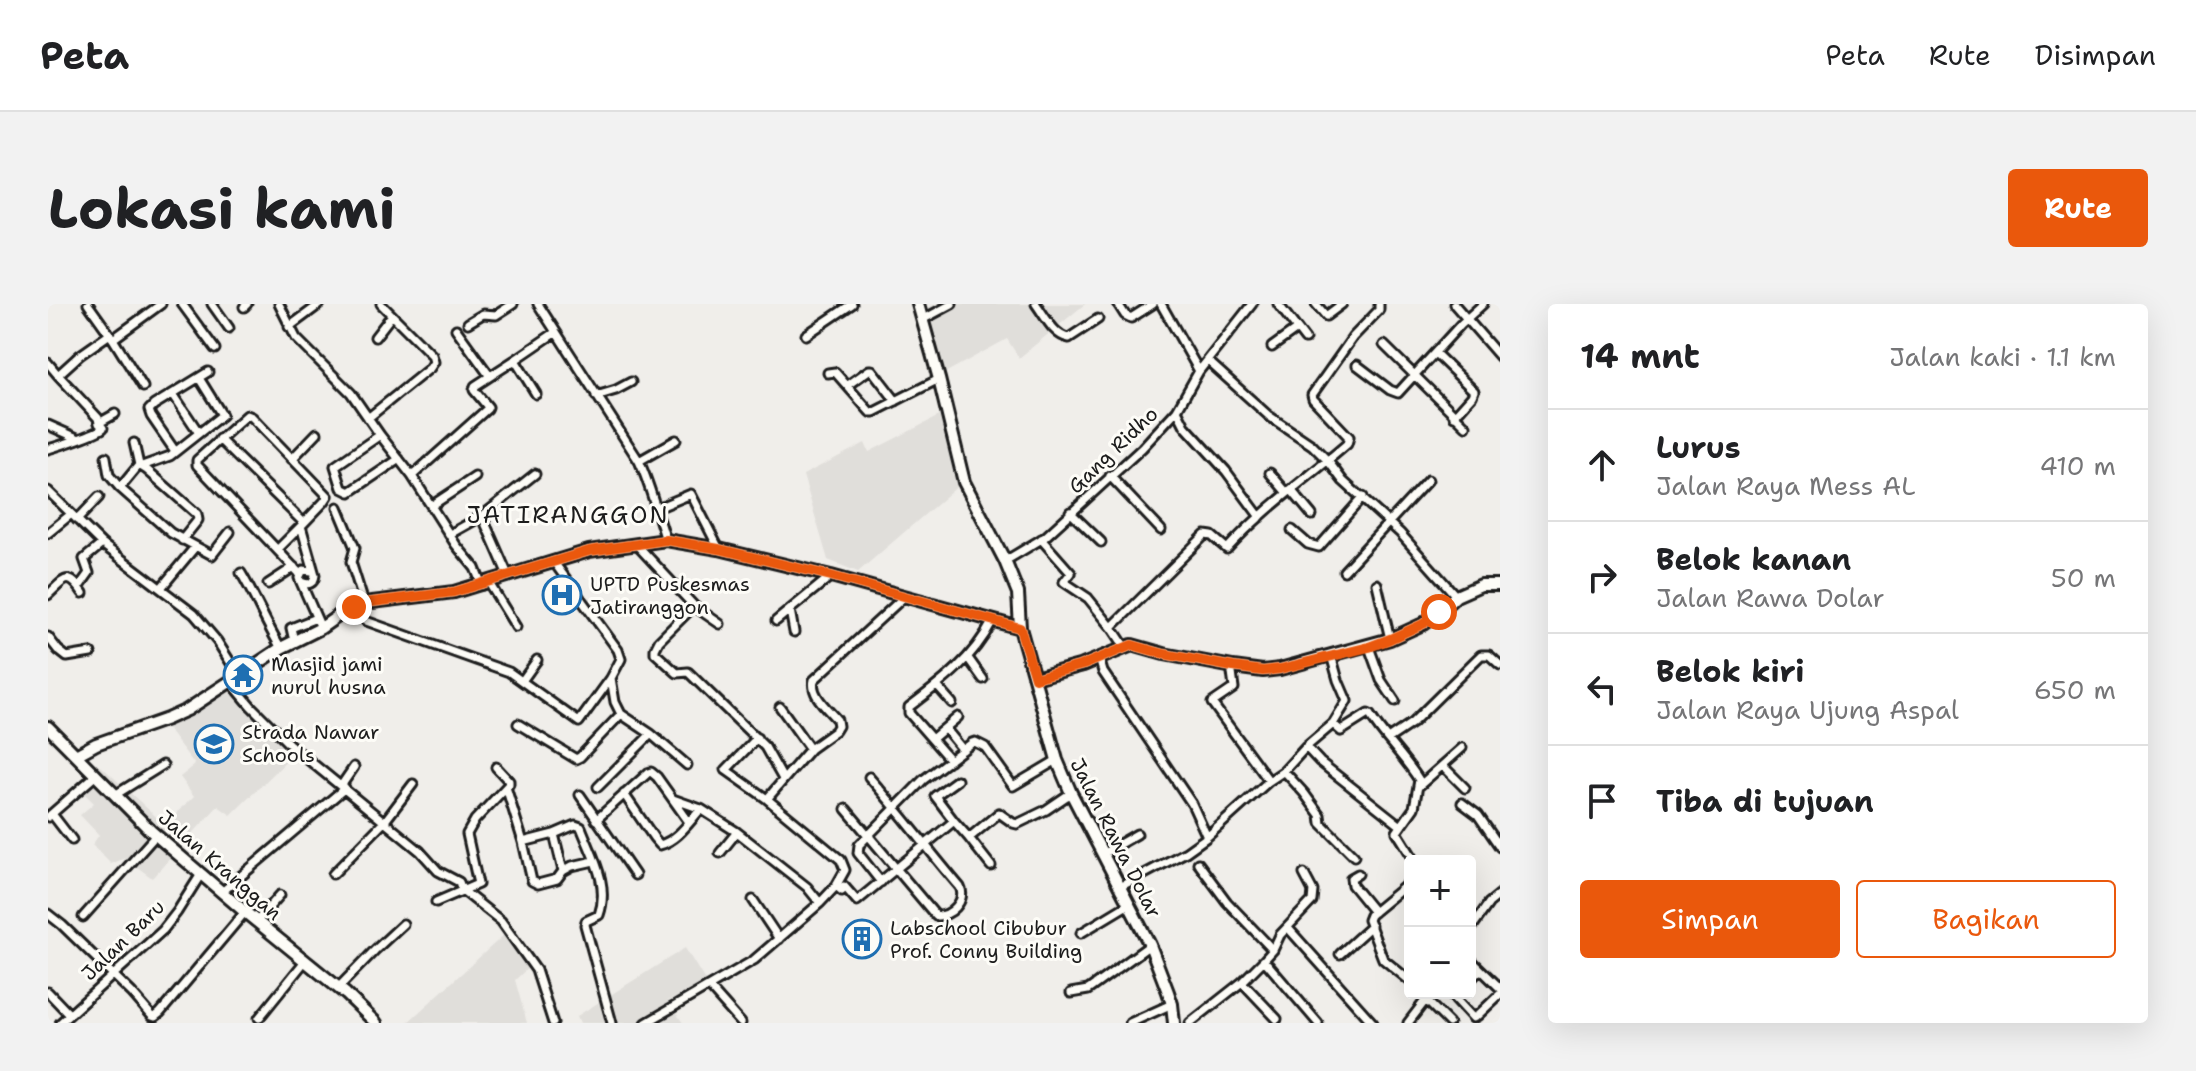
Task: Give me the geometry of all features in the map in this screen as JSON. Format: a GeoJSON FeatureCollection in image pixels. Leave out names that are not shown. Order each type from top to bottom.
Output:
{"type":"FeatureCollection","features":[{"type":"Feature","properties":{"kind":"street"},"geometry":{"type":"LineString","coordinates":[[88,304],[143,387]]}},
{"type":"Feature","properties":{"kind":"street"},"geometry":{"type":"LineString","coordinates":[[58,375],[80,355],[161,304]]}},
{"type":"Feature","properties":{"kind":"street"},"geometry":{"type":"LineString","coordinates":[[182,304],[215,349]]}},
{"type":"Feature","properties":{"kind":"street"},"geometry":{"type":"LineString","coordinates":[[212,304],[229,328]]}},
{"type":"Feature","properties":{"kind":"street"},"geometry":{"type":"LineString","coordinates":[[279,304],[296,338],[351,393],[516,627]]}},
{"type":"Feature","properties":{"kind":"street"},"geometry":{"type":"LineString","coordinates":[[289,327],[320,304]]}},
{"type":"Feature","properties":{"kind":"street"},"geometry":{"type":"LineString","coordinates":[[368,418],[434,362],[432,355],[381,304]]}},
{"type":"Feature","properties":{"kind":"street"},"geometry":{"type":"LineString","coordinates":[[468,323],[483,314],[496,315],[513,304]]}},
{"type":"Feature","properties":{"kind":"street"},"geometry":{"type":"LineString","coordinates":[[538,304],[639,461],[666,540]]}},
{"type":"Feature","properties":{"kind":"street"},"geometry":{"type":"LineString","coordinates":[[806,335],[852,304]]}},
{"type":"Feature","properties":{"kind":"street","name":"Jalan Rawa Dolar"},"geometry":{"type":"LineString","coordinates":[[918,304],[964,482],[1018,593],[1020,628],[1057,760],[1150,945],[1172,1004],[1174,1023]]}},
{"type":"Feature","properties":{"kind":"street"},"geometry":{"type":"LineString","coordinates":[[922,320],[952,304]]}},
{"type":"Feature","properties":{"kind":"street"},"geometry":{"type":"LineString","coordinates":[[1036,304],[1065,338],[1098,319]]}},
{"type":"Feature","properties":{"kind":"street"},"geometry":{"type":"LineString","coordinates":[[1118,304],[1131,318],[1153,304]]}},
{"type":"Feature","properties":{"kind":"street"},"geometry":{"type":"LineString","coordinates":[[1161,304],[1199,371]]}},
{"type":"Feature","properties":{"kind":"street"},"geometry":{"type":"LineString","coordinates":[[1278,304],[1305,339]]}},
{"type":"Feature","properties":{"kind":"street"},"geometry":{"type":"LineString","coordinates":[[1316,304],[1326,316],[1342,304]]}},
{"type":"Feature","properties":{"kind":"street"},"geometry":{"type":"LineString","coordinates":[[1113,629],[1205,535],[1212,536],[1227,549],[1347,444],[1349,437],[1312,395],[1353,337],[1379,310],[1379,304]]}},
{"type":"Feature","properties":{"kind":"street"},"geometry":{"type":"LineString","coordinates":[[1454,304],[1500,357]]}},
{"type":"Feature","properties":{"kind":"street"},"geometry":{"type":"LineString","coordinates":[[1357,365],[1396,394],[1483,304]]}},
{"type":"Feature","properties":{"kind":"street","name":"Gang Ridho"},"geometry":{"type":"LineString","coordinates":[[1005,561],[1041,539],[1142,448],[1177,410],[1199,371],[1248,305]]}},
{"type":"Feature","properties":{"kind":"street"},"geometry":{"type":"LineString","coordinates":[[375,337],[392,315]]}},
{"type":"Feature","properties":{"kind":"street"},"geometry":{"type":"LineString","coordinates":[[456,329],[489,375]]}},
{"type":"Feature","properties":{"kind":"street"},"geometry":{"type":"LineString","coordinates":[[1272,347],[1297,329]]}},
{"type":"Feature","properties":{"kind":"street"},"geometry":{"type":"LineString","coordinates":[[412,476],[487,409],[474,388],[556,332]]}},
{"type":"Feature","properties":{"kind":"street"},"geometry":{"type":"LineString","coordinates":[[1384,345],[1466,426]]}},
{"type":"Feature","properties":{"kind":"street"},"geometry":{"type":"LineString","coordinates":[[1435,353],[1474,391],[1454,416]]}},
{"type":"Feature","properties":{"kind":"street"},"geometry":{"type":"LineString","coordinates":[[515,360],[536,394]]}},
{"type":"Feature","properties":{"kind":"street"},"geometry":{"type":"LineString","coordinates":[[1208,361],[1269,416],[1312,445],[1343,481],[1389,521],[1456,596]]}},
{"type":"Feature","properties":{"kind":"street"},"geometry":{"type":"LineString","coordinates":[[48,363],[98,418],[103,428],[48,449]]}},
{"type":"Feature","properties":{"kind":"street"},"geometry":{"type":"LineString","coordinates":[[848,385],[872,370],[896,401]]}},
{"type":"Feature","properties":{"kind":"street"},"geometry":{"type":"LineString","coordinates":[[175,451],[149,410],[208,372]]}},
{"type":"Feature","properties":{"kind":"street"},"geometry":{"type":"LineString","coordinates":[[828,373],[835,372],[870,412],[939,379]]}},
{"type":"Feature","properties":{"kind":"street"},"geometry":{"type":"LineString","coordinates":[[120,488],[140,466],[160,462],[222,415],[199,378]]}},
{"type":"Feature","properties":{"kind":"street"},"geometry":{"type":"LineString","coordinates":[[596,396],[631,382]]}},
{"type":"Feature","properties":{"kind":"street"},"geometry":{"type":"LineString","coordinates":[[173,394],[199,433]]}},
{"type":"Feature","properties":{"kind":"street"},"geometry":{"type":"LineString","coordinates":[[1177,410],[1185,426],[1226,471],[1260,517]]}},
{"type":"Feature","properties":{"kind":"street"},"geometry":{"type":"LineString","coordinates":[[99,423],[115,414]]}},
{"type":"Feature","properties":{"kind":"street"},"geometry":{"type":"LineString","coordinates":[[219,439],[303,525],[315,575],[311,584],[298,574],[197,465],[197,460],[219,439],[244,417],[250,416],[328,496],[303,525],[278,549]]}},
{"type":"Feature","properties":{"kind":"street"},"geometry":{"type":"LineString","coordinates":[[48,425],[77,438]]}},
{"type":"Feature","properties":{"kind":"street"},"geometry":{"type":"LineString","coordinates":[[292,459],[317,433]]}},
{"type":"Feature","properties":{"kind":"street"},"geometry":{"type":"LineString","coordinates":[[380,435],[335,466],[342,488],[350,492],[399,459]]}},
{"type":"Feature","properties":{"kind":"street"},"geometry":{"type":"LineString","coordinates":[[639,461],[676,440]]}},
{"type":"Feature","properties":{"kind":"street"},"geometry":{"type":"LineString","coordinates":[[134,443],[140,466],[197,514],[198,520],[182,540]]}},
{"type":"Feature","properties":{"kind":"street"},"geometry":{"type":"LineString","coordinates":[[106,457],[109,475],[120,488],[182,540],[214,554],[230,532]]}},
{"type":"Feature","properties":{"kind":"street"},"geometry":{"type":"LineString","coordinates":[[1270,473],[1312,515]]}},
{"type":"Feature","properties":{"kind":"street"},"geometry":{"type":"LineString","coordinates":[[450,534],[482,516],[535,474]]}},
{"type":"Feature","properties":{"kind":"street"},"geometry":{"type":"LineString","coordinates":[[1110,476],[1161,530]]}},
{"type":"Feature","properties":{"kind":"street"},"geometry":{"type":"LineString","coordinates":[[431,506],[475,477]]}},
{"type":"Feature","properties":{"kind":"street"},"geometry":{"type":"LineString","coordinates":[[1344,571],[1428,480]]}},
{"type":"Feature","properties":{"kind":"street"},"geometry":{"type":"LineString","coordinates":[[48,491],[102,544],[194,614],[217,641],[251,706],[289,744],[385,821],[438,871],[459,882],[462,890],[501,921],[536,970],[553,1023]]}},
{"type":"Feature","properties":{"kind":"street"},"geometry":{"type":"LineString","coordinates":[[655,509],[691,494],[719,549]]}},
{"type":"Feature","properties":{"kind":"street"},"geometry":{"type":"LineString","coordinates":[[48,533],[99,497]]}},
{"type":"Feature","properties":{"kind":"street"},"geometry":{"type":"LineString","coordinates":[[1292,530],[1308,544],[1319,547],[1363,497]]}},
{"type":"Feature","properties":{"kind":"street"},"geometry":{"type":"LineString","coordinates":[[338,507],[355,548],[351,562],[359,605],[366,621],[509,672],[579,722],[621,659],[618,650],[553,561]]}},
{"type":"Feature","properties":{"kind":"street"},"geometry":{"type":"LineString","coordinates":[[1070,512],[1101,542]]}},
{"type":"Feature","properties":{"kind":"street"},"geometry":{"type":"LineString","coordinates":[[482,516],[508,575]]}},
{"type":"Feature","properties":{"kind":"street"},"geometry":{"type":"LineString","coordinates":[[1041,539],[1071,573],[1064,582],[1088,598],[1125,647]]}},
{"type":"Feature","properties":{"kind":"street"},"geometry":{"type":"LineString","coordinates":[[76,755],[96,744],[187,710],[318,623],[359,605],[454,592],[589,551],[636,544],[666,540],[719,549],[1020,628]]}},
{"type":"Feature","properties":{"kind":"street"},"geometry":{"type":"LineString","coordinates":[[48,595],[65,579],[73,579],[81,590],[89,573],[84,559],[102,544]]}},
{"type":"Feature","properties":{"kind":"street"},"geometry":{"type":"LineString","coordinates":[[636,544],[694,606],[720,624]]}},
{"type":"Feature","properties":{"kind":"street"},"geometry":{"type":"LineString","coordinates":[[161,588],[195,547]]}},
{"type":"Feature","properties":{"kind":"street"},"geometry":{"type":"LineString","coordinates":[[268,584],[303,570],[312,571]]}},
{"type":"Feature","properties":{"kind":"street"},"geometry":{"type":"LineString","coordinates":[[241,573],[281,648]]}},
{"type":"Feature","properties":{"kind":"street"},"geometry":{"type":"LineString","coordinates":[[298,574],[318,623]]}},
{"type":"Feature","properties":{"kind":"street"},"geometry":{"type":"LineString","coordinates":[[776,621],[831,576]]}},
{"type":"Feature","properties":{"kind":"street"},"geometry":{"type":"LineString","coordinates":[[1377,584],[1390,639]]}},
{"type":"Feature","properties":{"kind":"street"},"geometry":{"type":"LineString","coordinates":[[1035,678],[1083,665],[1132,645],[1233,667],[1263,671],[1280,669],[1390,639],[1423,624],[1456,596],[1481,585],[1500,585]]}},
{"type":"Feature","properties":{"kind":"street"},"geometry":{"type":"LineString","coordinates":[[767,799],[810,749],[838,726],[837,720],[813,691],[814,680],[905,596]]}},
{"type":"Feature","properties":{"kind":"street"},"geometry":{"type":"LineString","coordinates":[[694,606],[656,645],[655,653],[677,673],[688,672],[757,738],[783,779]]}},
{"type":"Feature","properties":{"kind":"street"},"geometry":{"type":"LineString","coordinates":[[790,610],[794,632]]}},
{"type":"Feature","properties":{"kind":"street"},"geometry":{"type":"LineString","coordinates":[[950,760],[909,713],[909,707],[968,658],[992,622]]}},
{"type":"Feature","properties":{"kind":"street"},"geometry":{"type":"LineString","coordinates":[[48,637],[67,657],[91,653]]}},
{"type":"Feature","properties":{"kind":"street"},"geometry":{"type":"LineString","coordinates":[[1369,647],[1381,680],[1395,701]]}},
{"type":"Feature","properties":{"kind":"street"},"geometry":{"type":"LineString","coordinates":[[1120,887],[1186,852],[1207,837],[1333,724],[1347,701],[1331,655]]}},
{"type":"Feature","properties":{"kind":"street"},"geometry":{"type":"LineString","coordinates":[[1388,739],[1412,723],[1481,655],[1489,655],[1500,665]]}},
{"type":"Feature","properties":{"kind":"street"},"geometry":{"type":"LineString","coordinates":[[968,658],[983,679]]}},
{"type":"Feature","properties":{"kind":"street"},"geometry":{"type":"LineString","coordinates":[[1099,658],[1103,672],[1192,804],[1207,837]]}},
{"type":"Feature","properties":{"kind":"street"},"geometry":{"type":"LineString","coordinates":[[522,681],[537,660]]}},
{"type":"Feature","properties":{"kind":"street"},"geometry":{"type":"LineString","coordinates":[[1233,667],[1234,688],[1212,703],[1269,781]]}},
{"type":"Feature","properties":{"kind":"street"},"geometry":{"type":"LineString","coordinates":[[611,678],[615,702],[621,714],[651,734],[687,765]]}},
{"type":"Feature","properties":{"kind":"street"},"geometry":{"type":"LineString","coordinates":[[937,686],[952,703]]}},
{"type":"Feature","properties":{"kind":"street"},"geometry":{"type":"LineString","coordinates":[[780,707],[810,749]]}},
{"type":"Feature","properties":{"kind":"street"},"geometry":{"type":"LineString","coordinates":[[518,724],[576,759],[621,714]]}},
{"type":"Feature","properties":{"kind":"street"},"geometry":{"type":"LineString","coordinates":[[1333,724],[1341,731],[1370,715],[1419,780],[1414,808],[1397,832],[1411,855]]}},
{"type":"Feature","properties":{"kind":"street"},"geometry":{"type":"LineString","coordinates":[[932,739],[958,717]]}},
{"type":"Feature","properties":{"kind":"street","name":"Jalan Kranggan"},"geometry":{"type":"LineString","coordinates":[[48,727],[156,835],[376,1023]]}},
{"type":"Feature","properties":{"kind":"street"},"geometry":{"type":"LineString","coordinates":[[945,728],[963,750]]}},
{"type":"Feature","properties":{"kind":"street"},"geometry":{"type":"LineString","coordinates":[[598,787],[651,734]]}},
{"type":"Feature","properties":{"kind":"street"},"geometry":{"type":"LineString","coordinates":[[48,743],[57,735]]}},
{"type":"Feature","properties":{"kind":"street"},"geometry":{"type":"LineString","coordinates":[[646,1023],[754,960],[820,903],[836,886],[845,870],[841,860],[767,799],[726,770],[757,738]]}},
{"type":"Feature","properties":{"kind":"street"},"geometry":{"type":"LineString","coordinates":[[881,882],[858,853],[859,845],[923,780],[973,742],[985,747],[1013,786],[1057,760]]}},
{"type":"Feature","properties":{"kind":"street"},"geometry":{"type":"LineString","coordinates":[[1306,747],[1320,762],[1401,826]]}},
{"type":"Feature","properties":{"kind":"street"},"geometry":{"type":"LineString","coordinates":[[1418,787],[1462,748]]}},
{"type":"Feature","properties":{"kind":"street"},"geometry":{"type":"LineString","coordinates":[[115,795],[163,765]]}},
{"type":"Feature","properties":{"kind":"street"},"geometry":{"type":"LineString","coordinates":[[1443,766],[1465,788]]}},
{"type":"Feature","properties":{"kind":"street"},"geometry":{"type":"LineString","coordinates":[[222,892],[343,787],[354,767]]}},
{"type":"Feature","properties":{"kind":"street"},"geometry":{"type":"LineString","coordinates":[[436,902],[479,882],[467,839],[468,829],[509,784],[496,767]]}},
{"type":"Feature","properties":{"kind":"street"},"geometry":{"type":"LineString","coordinates":[[1284,771],[1320,815],[1321,823],[1354,856]]}},
{"type":"Feature","properties":{"kind":"street"},"geometry":{"type":"LineString","coordinates":[[596,820],[651,772],[689,822]]}},
{"type":"Feature","properties":{"kind":"street"},"geometry":{"type":"LineString","coordinates":[[72,840],[50,816],[96,775]]}},
{"type":"Feature","properties":{"kind":"street"},"geometry":{"type":"LineString","coordinates":[[846,809],[931,913],[945,916],[962,900],[962,890],[869,777]]}},
{"type":"Feature","properties":{"kind":"street"},"geometry":{"type":"LineString","coordinates":[[957,780],[935,796],[991,866]]}},
{"type":"Feature","properties":{"kind":"street"},"geometry":{"type":"LineString","coordinates":[[333,874],[385,821],[413,784]]}},
{"type":"Feature","properties":{"kind":"street"},"geometry":{"type":"LineString","coordinates":[[506,787],[532,881],[538,884],[557,879],[572,866],[594,861]]}},
{"type":"Feature","properties":{"kind":"street"},"geometry":{"type":"LineString","coordinates":[[969,838],[999,813],[1017,824],[1071,793]]}},
{"type":"Feature","properties":{"kind":"street"},"geometry":{"type":"LineString","coordinates":[[624,794],[660,845],[668,842],[701,809]]}},
{"type":"Feature","properties":{"kind":"street"},"geometry":{"type":"LineString","coordinates":[[580,795],[635,875]]}},
{"type":"Feature","properties":{"kind":"street"},"geometry":{"type":"LineString","coordinates":[[673,799],[701,809],[737,832],[807,887],[820,903]]}},
{"type":"Feature","properties":{"kind":"street"},"geometry":{"type":"LineString","coordinates":[[1462,803],[1478,815],[1500,847]]}},
{"type":"Feature","properties":{"kind":"street"},"geometry":{"type":"LineString","coordinates":[[836,886],[842,891],[844,886],[857,901],[954,821]]}},
{"type":"Feature","properties":{"kind":"street"},"geometry":{"type":"LineString","coordinates":[[523,842],[578,824],[581,827],[604,886],[604,903],[599,915],[586,921],[585,925],[612,1023]]}},
{"type":"Feature","properties":{"kind":"street"},"geometry":{"type":"LineString","coordinates":[[720,853],[737,832]]}},
{"type":"Feature","properties":{"kind":"street"},"geometry":{"type":"LineString","coordinates":[[554,834],[563,871]]}},
{"type":"Feature","properties":{"kind":"street"},"geometry":{"type":"LineString","coordinates":[[1104,853],[1137,834]]}},
{"type":"Feature","properties":{"kind":"street"},"geometry":{"type":"LineString","coordinates":[[83,917],[156,835]]}},
{"type":"Feature","properties":{"kind":"street"},"geometry":{"type":"LineString","coordinates":[[1198,863],[1227,902],[1273,950]]}},
{"type":"Feature","properties":{"kind":"street","name":"Jalan Baru"},"geometry":{"type":"LineString","coordinates":[[60,1023],[163,930],[201,874]]}},
{"type":"Feature","properties":{"kind":"street"},"geometry":{"type":"LineString","coordinates":[[1190,1023],[1242,982],[1273,950],[1280,935],[1313,897],[1304,874]]}},
{"type":"Feature","properties":{"kind":"street"},"geometry":{"type":"LineString","coordinates":[[1358,874],[1351,878],[1352,885],[1374,912]]}},
{"type":"Feature","properties":{"kind":"street"},"geometry":{"type":"LineString","coordinates":[[1404,887],[1368,918],[1383,959],[1404,976]]}},
{"type":"Feature","properties":{"kind":"street"},"geometry":{"type":"LineString","coordinates":[[1472,927],[1489,903],[1500,894]]}},
{"type":"Feature","properties":{"kind":"street"},"geometry":{"type":"LineString","coordinates":[[257,921],[280,895]]}},
{"type":"Feature","properties":{"kind":"street"},"geometry":{"type":"LineString","coordinates":[[753,900],[779,939]]}},
{"type":"Feature","properties":{"kind":"street"},"geometry":{"type":"LineString","coordinates":[[1081,933],[1129,904]]}},
{"type":"Feature","properties":{"kind":"street"},"geometry":{"type":"LineString","coordinates":[[48,914],[157,1020],[245,912]]}},
{"type":"Feature","properties":{"kind":"street"},"geometry":{"type":"LineString","coordinates":[[338,988],[403,924]]}},
{"type":"Feature","properties":{"kind":"street"},"geometry":{"type":"LineString","coordinates":[[1340,954],[1371,926]]}},
{"type":"Feature","properties":{"kind":"street"},"geometry":{"type":"LineString","coordinates":[[1288,928],[1373,1023]]}},
{"type":"Feature","properties":{"kind":"street"},"geometry":{"type":"LineString","coordinates":[[1071,993],[1088,990],[1150,945]]}},
{"type":"Feature","properties":{"kind":"street"},"geometry":{"type":"LineString","coordinates":[[1264,960],[1318,1023]]}},
{"type":"Feature","properties":{"kind":"street"},"geometry":{"type":"LineString","coordinates":[[259,1018],[305,961]]}},
{"type":"Feature","properties":{"kind":"street"},"geometry":{"type":"LineString","coordinates":[[1476,965],[1500,988]]}},
{"type":"Feature","properties":{"kind":"street"},"geometry":{"type":"LineString","coordinates":[[1242,982],[1277,1019]]}},
{"type":"Feature","properties":{"kind":"street"},"geometry":{"type":"LineString","coordinates":[[709,987],[741,1023]]}},
{"type":"Feature","properties":{"kind":"street"},"geometry":{"type":"LineString","coordinates":[[48,992],[69,1014]]}},
{"type":"Feature","properties":{"kind":"street"},"geometry":{"type":"LineString","coordinates":[[1458,999],[1473,1018],[1500,994]]}},
{"type":"Feature","properties":{"kind":"street"},"geometry":{"type":"LineString","coordinates":[[1408,1023],[1425,999]]}},
{"type":"Feature","properties":{"kind":"street"},"geometry":{"type":"LineString","coordinates":[[1429,999],[1449,1023]]}},
{"type":"Feature","properties":{"kind":"street"},"geometry":{"type":"LineString","coordinates":[[1130,1023],[1172,1004]]}},
{"type":"Feature","properties":{"kind":"shaded area"},"geometry":{"type":"Polygon","coordinates":[[[937,304],[1085,304],[1019,358],[1007,339],[941,375],[925,309],[937,304]]]}},
{"type":"Feature","properties":{"kind":"shaded area"},"geometry":{"type":"Polygon","coordinates":[[[943,414],[959,485],[858,572],[828,560],[803,475],[865,443],[869,452],[943,414]]]}},
{"type":"Feature","properties":{"kind":"shaded area"},"geometry":{"type":"Polygon","coordinates":[[[225,677],[272,729],[298,750],[231,815],[218,806],[152,878],[125,858],[111,864],[92,845],[99,835],[80,815],[94,803],[79,788],[101,766],[165,825],[194,796],[180,777],[195,765],[160,719],[225,677]]]}},
{"type":"Feature","properties":{"kind":"shaded area"},"geometry":{"type":"Polygon","coordinates":[[[506,933],[531,965],[515,980],[527,1023],[407,1023],[506,933]]]}},
{"type":"Feature","properties":{"kind":"shaded area"},"geometry":{"type":"Polygon","coordinates":[[[685,948],[709,987],[668,1001],[683,1023],[580,1023],[577,1016],[685,948]]]}},
{"type":"Feature","properties":{"kind":"place","name":"UPTD Puskesmas Jatiranggon"},"geometry":{"type":"Point","coordinates":[562,595]}},
{"type":"Feature","properties":{"kind":"place","name":"Masjid jami nurul husna"},"geometry":{"type":"Point","coordinates":[243,675]}},
{"type":"Feature","properties":{"kind":"place","name":"Strada Nawar Schools"},"geometry":{"type":"Point","coordinates":[214,744]}},
{"type":"Feature","properties":{"kind":"place","name":"Labschool Cibubur Prof. Conny Building"},"geometry":{"type":"Point","coordinates":[862,939]}},
{"type":"Feature","properties":{"kind":"district","name":"JATIRANGGON"},"geometry":{"type":"Point","coordinates":[568,515]}},
{"type":"Feature","properties":{"kind":"route"},"geometry":{"type":"LineString","coordinates":[[354,607],[364,603],[454,592],[589,551],[666,540],[719,549],[831,576],[1020,628],[1035,678],[1083,665],[1132,645],[1233,667],[1263,671],[1280,669],[1369,647],[1423,624],[1439,612]]}}]}
